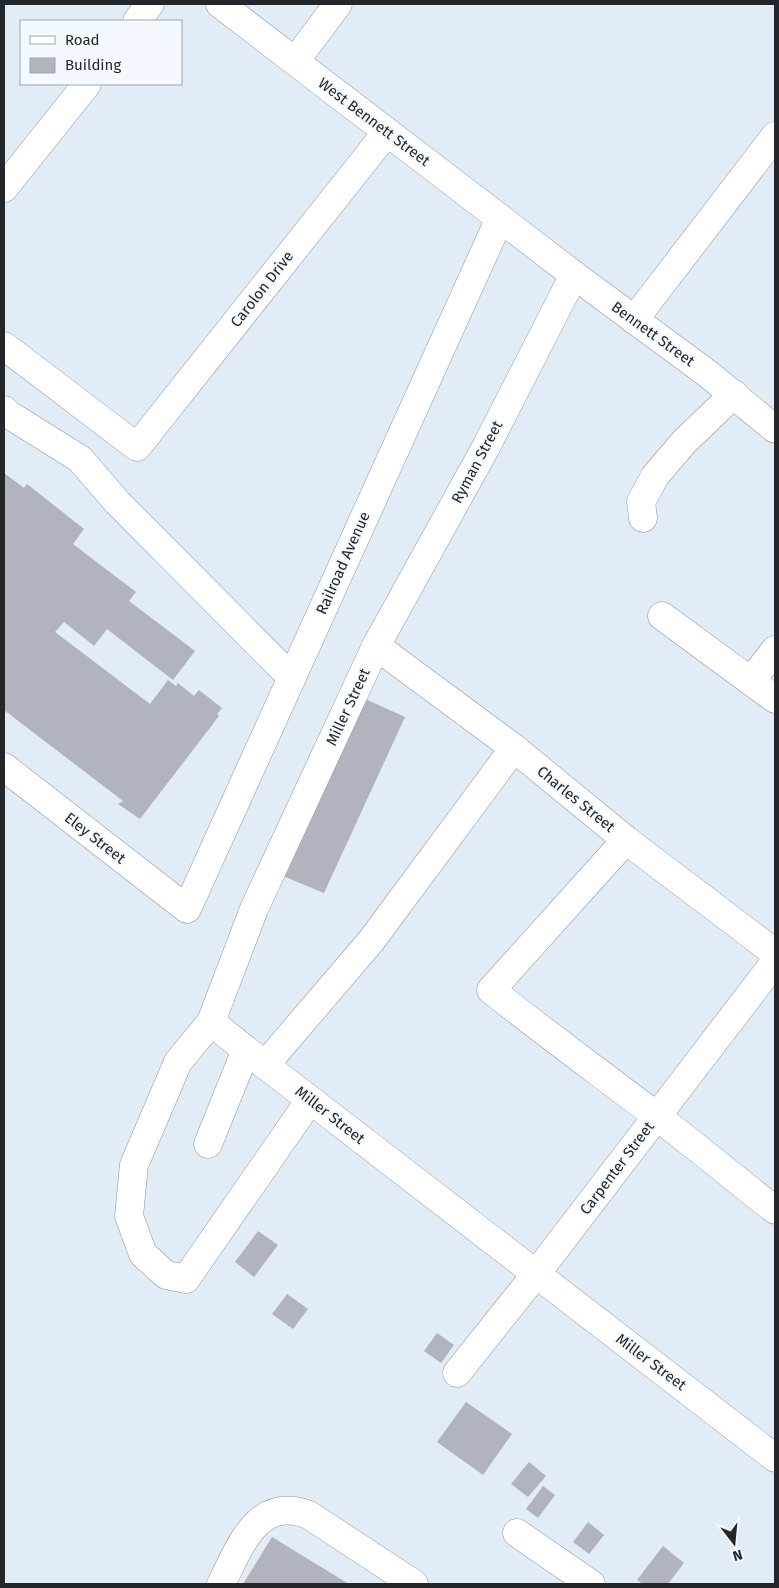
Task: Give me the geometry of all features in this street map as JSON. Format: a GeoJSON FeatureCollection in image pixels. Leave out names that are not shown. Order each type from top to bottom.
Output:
{"type":"FeatureCollection","features":[{"type":"Feature","properties":{"kind":"street"},"geometry":{"type":"LineString","coordinates":[[137,20],[150,4]]}},
{"type":"Feature","properties":{"kind":"street","name":"West Bennett Street"},"geometry":{"type":"LineString","coordinates":[[220,4],[529,240]]}},
{"type":"Feature","properties":{"kind":"street"},"geometry":{"type":"LineString","coordinates":[[295,61],[338,4]]}},
{"type":"Feature","properties":{"kind":"street"},"geometry":{"type":"LineString","coordinates":[[4,188],[86,85]]}},
{"type":"Feature","properties":{"kind":"street","name":"Carolon Drive"},"geometry":{"type":"LineString","coordinates":[[4,346],[136,447],[387,132]]}},
{"type":"Feature","properties":{"kind":"street"},"geometry":{"type":"LineString","coordinates":[[634,320],[775,136]]}},
{"type":"Feature","properties":{"kind":"street","name":"Railroad Avenue"},"geometry":{"type":"LineString","coordinates":[[187,909],[500,218]]}},
{"type":"Feature","properties":{"kind":"street","name":"Bennett Street"},"geometry":{"type":"LineString","coordinates":[[529,240],[574,276],[734,394],[775,429]]}},
{"type":"Feature","properties":{"kind":"street","name":"Ryman Street"},"geometry":{"type":"LineString","coordinates":[[376,646],[486,447],[574,276]]}},
{"type":"Feature","properties":{"kind":"street"},"geometry":{"type":"LineString","coordinates":[[643,518],[642,502],[654,476],[684,442],[734,394]]}},
{"type":"Feature","properties":{"kind":"street"},"geometry":{"type":"LineString","coordinates":[[4,410],[80,459],[117,502],[292,678]]}},
{"type":"Feature","properties":{"kind":"street"},"geometry":{"type":"LineString","coordinates":[[662,616],[775,699]]}},
{"type":"Feature","properties":{"kind":"street","name":"Charles Street"},"geometry":{"type":"LineString","coordinates":[[376,646],[514,748],[626,840],[775,953]]}},
{"type":"Feature","properties":{"kind":"street","name":"Miller Street"},"geometry":{"type":"LineString","coordinates":[[376,646],[254,909],[211,1022],[255,1058],[775,1458]]}},
{"type":"Feature","properties":{"kind":"street"},"geometry":{"type":"LineString","coordinates":[[751,681],[775,650]]}},
{"type":"Feature","properties":{"kind":"street"},"geometry":{"type":"LineString","coordinates":[[208,1144],[255,1058],[371,941],[514,748]]}},
{"type":"Feature","properties":{"kind":"street","name":"Eley Street"},"geometry":{"type":"LineString","coordinates":[[4,767],[187,909]]}},
{"type":"Feature","properties":{"kind":"street"},"geometry":{"type":"LineString","coordinates":[[626,840],[491,990],[775,1210]]}},
{"type":"Feature","properties":{"kind":"street","name":"Carpenter Street"},"geometry":{"type":"LineString","coordinates":[[457,1373],[536,1274],[775,962]]}},
{"type":"Feature","properties":{"kind":"street"},"geometry":{"type":"LineString","coordinates":[[211,1022],[178,1062],[134,1165],[129,1216],[143,1254],[166,1275],[186,1279],[310,1100]]}},
{"type":"Feature","properties":{"kind":"street"},"geometry":{"type":"LineString","coordinates":[[221,1584],[246,1536],[256,1524],[268,1515],[282,1510],[296,1510],[309,1516],[414,1584]]}},
{"type":"Feature","properties":{"kind":"street"},"geometry":{"type":"LineString","coordinates":[[517,1532],[591,1584]]}},
{"type":"Feature","properties":{"kind":"building"},"geometry":{"type":"Polygon","coordinates":[[[4,473],[24,488],[27,484],[84,529],[73,544],[136,592],[129,601],[195,651],[173,680],[107,629],[94,646],[64,622],[55,632],[150,704],[168,680],[176,686],[178,683],[194,696],[199,690],[222,708],[217,714],[219,716],[140,819],[118,804],[123,801],[4,710],[4,473]]]}},
{"type":"Feature","properties":{"kind":"building"},"geometry":{"type":"Polygon","coordinates":[[[363,698],[405,717],[324,893],[283,876],[363,698]]]}},
{"type":"Feature","properties":{"kind":"building"},"geometry":{"type":"Polygon","coordinates":[[[258,1231],[278,1245],[254,1277],[235,1262],[258,1231]]]}},
{"type":"Feature","properties":{"kind":"building"},"geometry":{"type":"Polygon","coordinates":[[[287,1294],[308,1309],[293,1329],[272,1314],[287,1294]]]}},
{"type":"Feature","properties":{"kind":"building"},"geometry":{"type":"Polygon","coordinates":[[[437,1333],[454,1345],[441,1363],[424,1351],[437,1333]]]}},
{"type":"Feature","properties":{"kind":"building"},"geometry":{"type":"Polygon","coordinates":[[[466,1402],[512,1434],[483,1475],[437,1442],[466,1402]]]}},
{"type":"Feature","properties":{"kind":"building"},"geometry":{"type":"Polygon","coordinates":[[[529,1462],[546,1476],[528,1497],[511,1484],[529,1462]]]}},
{"type":"Feature","properties":{"kind":"building"},"geometry":{"type":"Polygon","coordinates":[[[543,1486],[555,1495],[538,1518],[526,1509],[543,1486]]]}},
{"type":"Feature","properties":{"kind":"building"},"geometry":{"type":"Polygon","coordinates":[[[588,1522],[604,1535],[589,1554],[573,1542],[588,1522]]]}},
{"type":"Feature","properties":{"kind":"building"},"geometry":{"type":"Polygon","coordinates":[[[272,1537],[349,1584],[243,1584],[272,1537]]]}},
{"type":"Feature","properties":{"kind":"building"},"geometry":{"type":"Polygon","coordinates":[[[663,1546],[684,1563],[668,1584],[643,1584],[637,1580],[663,1546]]]}}]}
